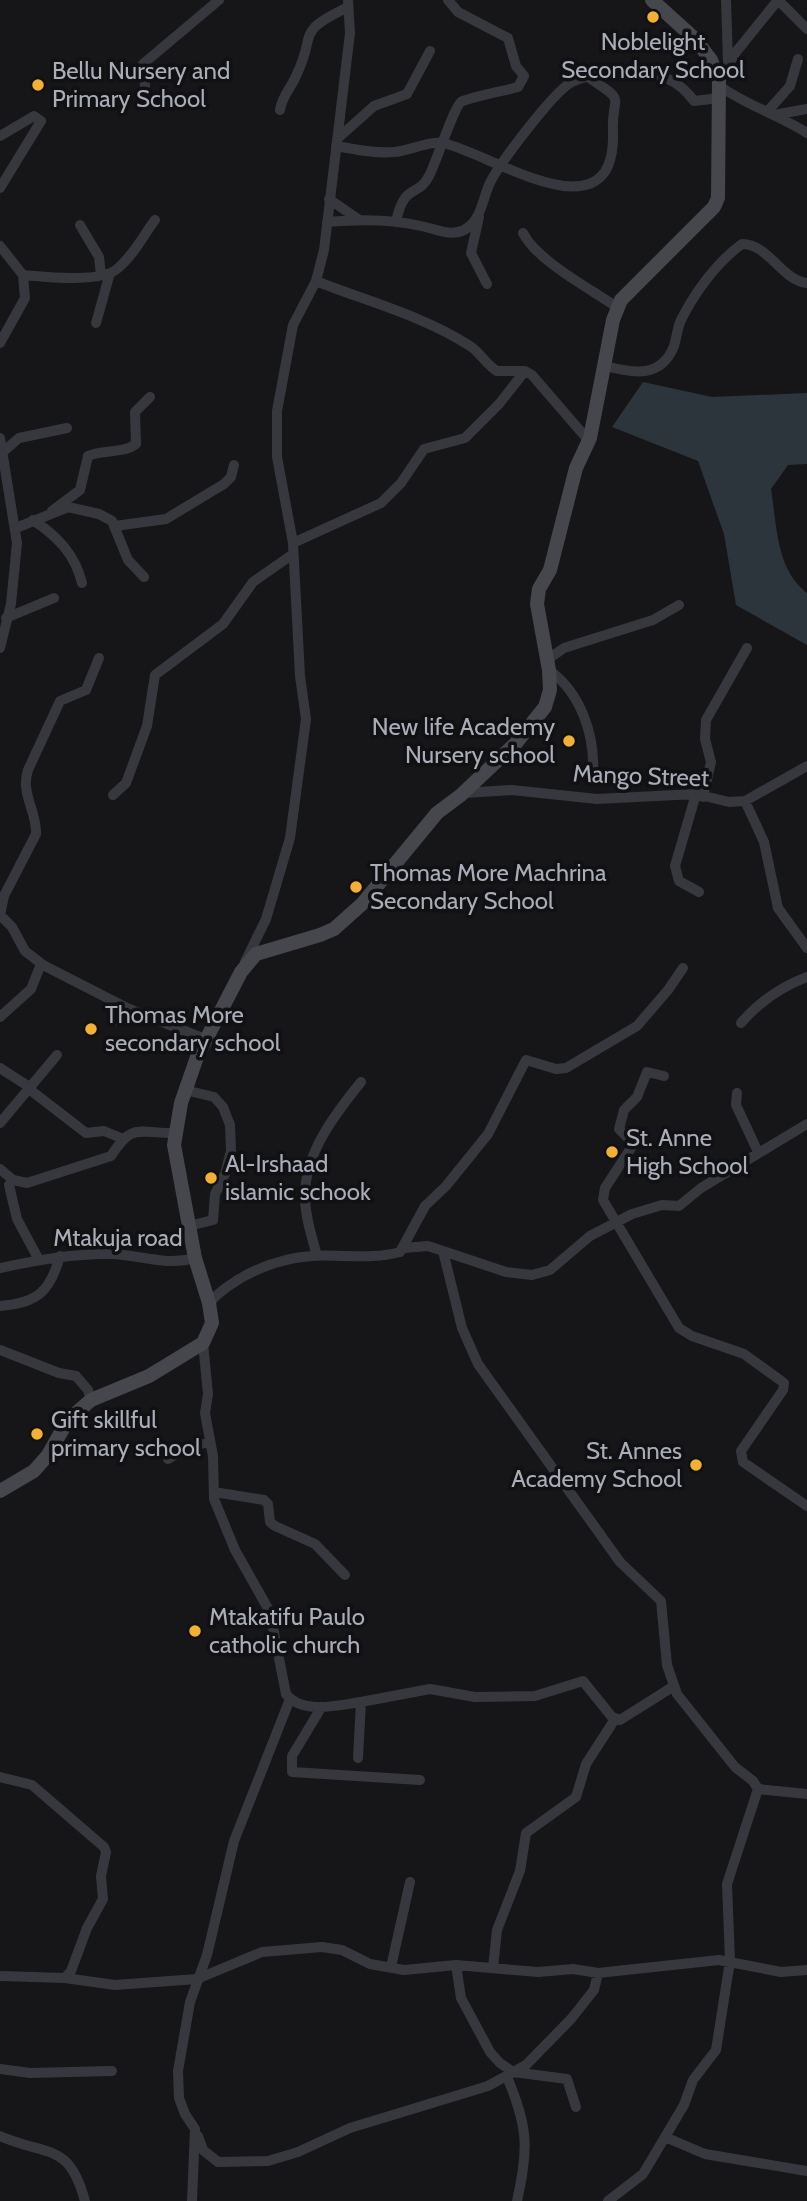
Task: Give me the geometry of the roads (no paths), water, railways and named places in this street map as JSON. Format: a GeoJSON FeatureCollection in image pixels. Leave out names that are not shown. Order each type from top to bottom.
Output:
{"type":"FeatureCollection","features":[{"type":"Feature","properties":{"kind":"street"},"geometry":{"type":"LineString","coordinates":[[145,86],[143,64],[219,0]]}},
{"type":"Feature","properties":{"kind":"street"},"geometry":{"type":"LineString","coordinates":[[396,222],[402,198],[429,176],[444,143],[453,111],[461,102],[518,87],[524,76],[516,66],[508,38],[458,12],[448,0]]}},
{"type":"Feature","properties":{"kind":"street"},"geometry":{"type":"LineString","coordinates":[[241,972],[257,954],[334,929],[362,904],[437,813],[463,793],[538,719],[550,690],[537,604],[539,589],[553,561],[576,468],[589,442],[618,308],[621,300],[714,207],[719,188],[720,89],[711,60],[695,39],[652,0]]}},
{"type":"Feature","properties":{"kind":"street"},"geometry":{"type":"LineString","coordinates":[[726,0],[729,63]]}},
{"type":"Feature","properties":{"kind":"street"},"geometry":{"type":"LineString","coordinates":[[487,284],[471,253],[478,217],[490,182],[500,166],[571,82],[588,77],[639,71],[676,81],[684,86],[694,100],[720,89],[729,63],[778,0],[807,29]]}},
{"type":"Feature","properties":{"kind":"street"},"geometry":{"type":"LineString","coordinates":[[280,110],[283,97],[297,74],[311,29],[348,3],[350,33],[327,222],[316,281],[293,325],[277,411],[277,457],[293,548],[300,676],[306,719],[290,838],[266,919],[205,1039],[186,1090],[174,1145],[195,1258],[209,1303],[212,1323],[203,1343],[216,1507],[270,1612],[277,1656],[290,1699],[225,1872],[221,1902],[197,1979],[178,2071],[179,2098],[184,2114],[195,2129],[203,2150],[218,2162],[268,2161],[299,2152],[350,2128],[479,2090],[510,2075],[526,2065],[578,2012],[594,1990],[598,1973]]}},
{"type":"Feature","properties":{"kind":"street"},"geometry":{"type":"LineString","coordinates":[[336,143],[374,106],[407,94],[430,51]]}},
{"type":"Feature","properties":{"kind":"street"},"geometry":{"type":"LineString","coordinates":[[771,113],[790,86],[798,59]]}},
{"type":"Feature","properties":{"kind":"street"},"geometry":{"type":"LineString","coordinates":[[336,143],[390,153],[444,143],[500,166],[570,187],[589,186],[602,178],[614,146],[613,125],[617,104],[613,94],[588,77]]}},
{"type":"Feature","properties":{"kind":"street"},"geometry":{"type":"LineString","coordinates":[[720,89],[807,133]]}},
{"type":"Feature","properties":{"kind":"street"},"geometry":{"type":"LineString","coordinates":[[771,113],[807,109]]}},
{"type":"Feature","properties":{"kind":"street"},"geometry":{"type":"LineString","coordinates":[[0,136],[34,116],[41,121],[0,188]]}},
{"type":"Feature","properties":{"kind":"street"},"geometry":{"type":"LineString","coordinates":[[329,199],[359,220]]}},
{"type":"Feature","properties":{"kind":"street"},"geometry":{"type":"LineString","coordinates":[[327,222],[396,222],[455,233],[465,230],[478,217]]}},
{"type":"Feature","properties":{"kind":"street"},"geometry":{"type":"LineString","coordinates":[[23,275],[106,274],[128,258],[155,220]]}},
{"type":"Feature","properties":{"kind":"street"},"geometry":{"type":"LineString","coordinates":[[80,225],[106,274],[96,323]]}},
{"type":"Feature","properties":{"kind":"street"},"geometry":{"type":"LineString","coordinates":[[523,233],[527,241],[554,264],[618,308]]}},
{"type":"Feature","properties":{"kind":"street"},"geometry":{"type":"LineString","coordinates":[[605,366],[636,373],[662,365],[674,345],[679,323],[705,281],[743,244],[760,251],[788,275],[807,283]]}},
{"type":"Feature","properties":{"kind":"street"},"geometry":{"type":"LineString","coordinates":[[0,246],[23,275],[25,298],[0,343]]}},
{"type":"Feature","properties":{"kind":"street"},"geometry":{"type":"LineString","coordinates":[[316,281],[377,303],[457,339],[472,347],[497,371],[525,371],[539,382],[589,442]]}},
{"type":"Feature","properties":{"kind":"street"},"geometry":{"type":"LineString","coordinates":[[113,795],[126,783],[146,726],[155,675],[223,624],[253,582],[293,548],[381,503],[401,483],[424,449],[465,438],[509,393],[525,371]]}},
{"type":"Feature","properties":{"kind":"street"},"geometry":{"type":"LineString","coordinates":[[16,528],[52,511],[80,490],[88,456],[100,451],[131,449],[136,444],[135,412],[150,397]]}},
{"type":"Feature","properties":{"kind":"street"},"geometry":{"type":"LineString","coordinates":[[4,451],[19,438],[67,428]]}},
{"type":"Feature","properties":{"kind":"street"},"geometry":{"type":"LineString","coordinates":[[0,438],[4,451],[5,482],[16,528],[17,556],[0,648]]}},
{"type":"Feature","properties":{"kind":"street"},"geometry":{"type":"LineString","coordinates":[[115,526],[175,515],[224,484],[231,477],[234,465]]}},
{"type":"Feature","properties":{"kind":"street"},"geometry":{"type":"LineString","coordinates":[[52,511],[76,507],[109,518],[115,526],[128,560],[144,577]]}},
{"type":"Feature","properties":{"kind":"street"},"geometry":{"type":"LineString","coordinates":[[33,520],[53,533],[63,544],[76,563],[82,583]]}},
{"type":"Feature","properties":{"kind":"street"},"geometry":{"type":"LineString","coordinates":[[6,618],[54,598]]}},
{"type":"Feature","properties":{"kind":"street"},"geometry":{"type":"LineString","coordinates":[[548,665],[564,648],[653,620],[679,605]]}},
{"type":"Feature","properties":{"kind":"street"},"geometry":{"type":"LineString","coordinates":[[699,892],[679,880],[675,866],[710,762],[705,739],[706,720],[747,648]]}},
{"type":"Feature","properties":{"kind":"street"},"geometry":{"type":"LineString","coordinates":[[99,658],[86,690],[60,701],[27,770],[24,780],[26,795],[36,823],[36,834],[4,896],[0,915],[12,927],[25,951],[41,964],[127,1009],[205,1039]]}},
{"type":"Feature","properties":{"kind":"street"},"geometry":{"type":"LineString","coordinates":[[548,665],[565,682],[587,726],[593,752],[593,774]]}},
{"type":"Feature","properties":{"kind":"street"},"geometry":{"type":"LineString","coordinates":[[807,766],[745,802],[764,842],[778,908],[807,948]]}},
{"type":"Feature","properties":{"kind":"street","name":"Mango Street"},"geometry":{"type":"LineString","coordinates":[[463,793],[512,790],[597,799],[699,795],[745,802]]}},
{"type":"Feature","properties":{"kind":"street"},"geometry":{"type":"LineString","coordinates":[[0,1017],[31,989],[41,964]]}},
{"type":"Feature","properties":{"kind":"street"},"geometry":{"type":"LineString","coordinates":[[404,1248],[425,1206],[488,1134],[526,1060],[556,1069],[566,1068],[637,1026],[683,968]]}},
{"type":"Feature","properties":{"kind":"street"},"geometry":{"type":"LineString","coordinates":[[741,1023],[764,999],[807,977]]}},
{"type":"Feature","properties":{"kind":"street"},"geometry":{"type":"LineString","coordinates":[[117,1021],[127,1009]]}},
{"type":"Feature","properties":{"kind":"street"},"geometry":{"type":"LineString","coordinates":[[0,1123],[57,1055]]}},
{"type":"Feature","properties":{"kind":"street"},"geometry":{"type":"LineString","coordinates":[[0,1068],[30,1088],[86,1133],[104,1131],[121,1138]]}},
{"type":"Feature","properties":{"kind":"street"},"geometry":{"type":"LineString","coordinates":[[664,1076],[655,1071],[644,1074],[637,1097],[630,1102],[620,1120],[619,1129],[628,1138],[631,1148],[603,1194],[615,1223],[648,1272],[679,1328],[692,1336],[744,1353],[784,1384],[783,1390],[741,1451],[741,1456],[743,1462],[807,1506]]}},
{"type":"Feature","properties":{"kind":"street"},"geometry":{"type":"LineString","coordinates":[[317,1256],[306,1210],[307,1175],[318,1145],[361,1082]]}},
{"type":"Feature","properties":{"kind":"street"},"geometry":{"type":"LineString","coordinates":[[186,1090],[214,1097],[218,1101],[227,1116],[232,1139],[225,1174],[215,1194],[213,1220],[189,1226]]}},
{"type":"Feature","properties":{"kind":"street"},"geometry":{"type":"LineString","coordinates":[[737,1093],[736,1105],[758,1152]]}},
{"type":"Feature","properties":{"kind":"street"},"geometry":{"type":"LineString","coordinates":[[209,1303],[229,1285],[255,1271],[298,1258],[317,1256],[392,1254],[404,1248],[428,1246],[506,1272],[531,1275],[550,1270],[590,1236],[647,1209],[680,1206],[701,1188],[807,1125]]}},
{"type":"Feature","properties":{"kind":"street"},"geometry":{"type":"LineString","coordinates":[[7,1185],[27,1183],[110,1156],[121,1138],[128,1133],[175,1133]]}},
{"type":"Feature","properties":{"kind":"street"},"geometry":{"type":"LineString","coordinates":[[0,1170],[17,1219],[39,1260]]}},
{"type":"Feature","properties":{"kind":"street"},"geometry":{"type":"LineString","coordinates":[[443,1251],[462,1328],[478,1364],[620,1562],[661,1601],[667,1665],[674,1686],[688,1712],[737,1770],[750,1778],[758,1789],[807,1794]]}},
{"type":"Feature","properties":{"kind":"street","name":"Mtakuja road"},"geometry":{"type":"LineString","coordinates":[[0,1268],[60,1256],[117,1254],[176,1263],[195,1258]]}},
{"type":"Feature","properties":{"kind":"street"},"geometry":{"type":"LineString","coordinates":[[0,1306],[32,1301],[51,1280],[60,1256]]}},
{"type":"Feature","properties":{"kind":"street"},"geometry":{"type":"LineString","coordinates":[[0,1492],[34,1471],[48,1455],[68,1420],[91,1400],[149,1376],[203,1343]]}},
{"type":"Feature","properties":{"kind":"street"},"geometry":{"type":"LineString","coordinates":[[0,1350],[59,1373],[76,1376],[88,1390],[91,1400]]}},
{"type":"Feature","properties":{"kind":"street"},"geometry":{"type":"LineString","coordinates":[[168,1459],[189,1447],[209,1442]]}},
{"type":"Feature","properties":{"kind":"street"},"geometry":{"type":"LineString","coordinates":[[214,1492],[264,1500],[268,1504],[270,1522],[315,1544],[345,1575]]}},
{"type":"Feature","properties":{"kind":"street"},"geometry":{"type":"LineString","coordinates":[[290,1699],[321,1708],[430,1689],[475,1697],[535,1696],[583,1681],[615,1719]]}},
{"type":"Feature","properties":{"kind":"street"},"geometry":{"type":"LineString","coordinates":[[615,1719],[628,1718],[674,1686]]}},
{"type":"Feature","properties":{"kind":"street"},"geometry":{"type":"LineString","coordinates":[[358,1758],[361,1702]]}},
{"type":"Feature","properties":{"kind":"street"},"geometry":{"type":"LineString","coordinates":[[321,1708],[292,1756],[292,1772],[420,1780]]}},
{"type":"Feature","properties":{"kind":"street"},"geometry":{"type":"LineString","coordinates":[[493,1968],[497,1930],[520,1871],[526,1833],[576,1797],[586,1764],[615,1719]]}},
{"type":"Feature","properties":{"kind":"street"},"geometry":{"type":"LineString","coordinates":[[0,1777],[32,1785],[104,1847],[106,1853],[101,1876],[103,1899],[87,1928],[71,1971],[65,1978]]}},
{"type":"Feature","properties":{"kind":"street"},"geometry":{"type":"LineString","coordinates":[[608,2201],[643,2174],[684,2105],[693,2080],[716,2050],[730,1961],[727,1884],[758,1789]]}},
{"type":"Feature","properties":{"kind":"street"},"geometry":{"type":"LineString","coordinates":[[391,1967],[410,1882]]}},
{"type":"Feature","properties":{"kind":"street"},"geometry":{"type":"LineString","coordinates":[[0,1976],[65,1978],[115,1985],[197,1979],[262,1952],[322,1947],[342,1950],[370,1964],[404,1970],[456,1965],[538,1972],[578,1969],[598,1973],[730,1961],[781,1972],[807,1970]]}},
{"type":"Feature","properties":{"kind":"street"},"geometry":{"type":"LineString","coordinates":[[456,1965],[458,1989],[464,2005],[490,2052],[510,2075],[525,2122],[523,2174],[517,2201]]}},
{"type":"Feature","properties":{"kind":"street"},"geometry":{"type":"LineString","coordinates":[[0,2069],[30,2073],[112,2071]]}},
{"type":"Feature","properties":{"kind":"street"},"geometry":{"type":"LineString","coordinates":[[510,2075],[567,2079],[576,2107]]}},
{"type":"Feature","properties":{"kind":"street"},"geometry":{"type":"LineString","coordinates":[[192,2201],[195,2129]]}},
{"type":"Feature","properties":{"kind":"street"},"geometry":{"type":"LineString","coordinates":[[0,2136],[66,2160],[78,2175],[85,2201]]}},
{"type":"Feature","properties":{"kind":"street"},"geometry":{"type":"LineString","coordinates":[[665,2137],[705,2154],[807,2171]]}},
{"type":"Feature","properties":{"kind":"place","name":"Noblelight Secondary School"},"geometry":{"type":"Point","coordinates":[653,17]}},
{"type":"Feature","properties":{"kind":"place","name":"Bellu Nursery and Primary School"},"geometry":{"type":"Point","coordinates":[38,85]}},
{"type":"Feature","properties":{"kind":"place","name":"New life Academy Nursery school"},"geometry":{"type":"Point","coordinates":[569,741]}},
{"type":"Feature","properties":{"kind":"place","name":"Thomas More Machrina Secondary School"},"geometry":{"type":"Point","coordinates":[356,887]}},
{"type":"Feature","properties":{"kind":"place","name":"Thomas More secondary school"},"geometry":{"type":"Point","coordinates":[91,1029]}},
{"type":"Feature","properties":{"kind":"place","name":"St. Anne High School"},"geometry":{"type":"Point","coordinates":[612,1152]}},
{"type":"Feature","properties":{"kind":"place","name":"Al-Irshaad islamic schook"},"geometry":{"type":"Point","coordinates":[211,1178]}},
{"type":"Feature","properties":{"kind":"place","name":"Gift skillful primary school"},"geometry":{"type":"Point","coordinates":[37,1434]}},
{"type":"Feature","properties":{"kind":"place","name":"St. Annes Academy School"},"geometry":{"type":"Point","coordinates":[696,1465]}},
{"type":"Feature","properties":{"kind":"place","name":"Mtakatifu Paulo catholic church"},"geometry":{"type":"Point","coordinates":[195,1631]}}]}
